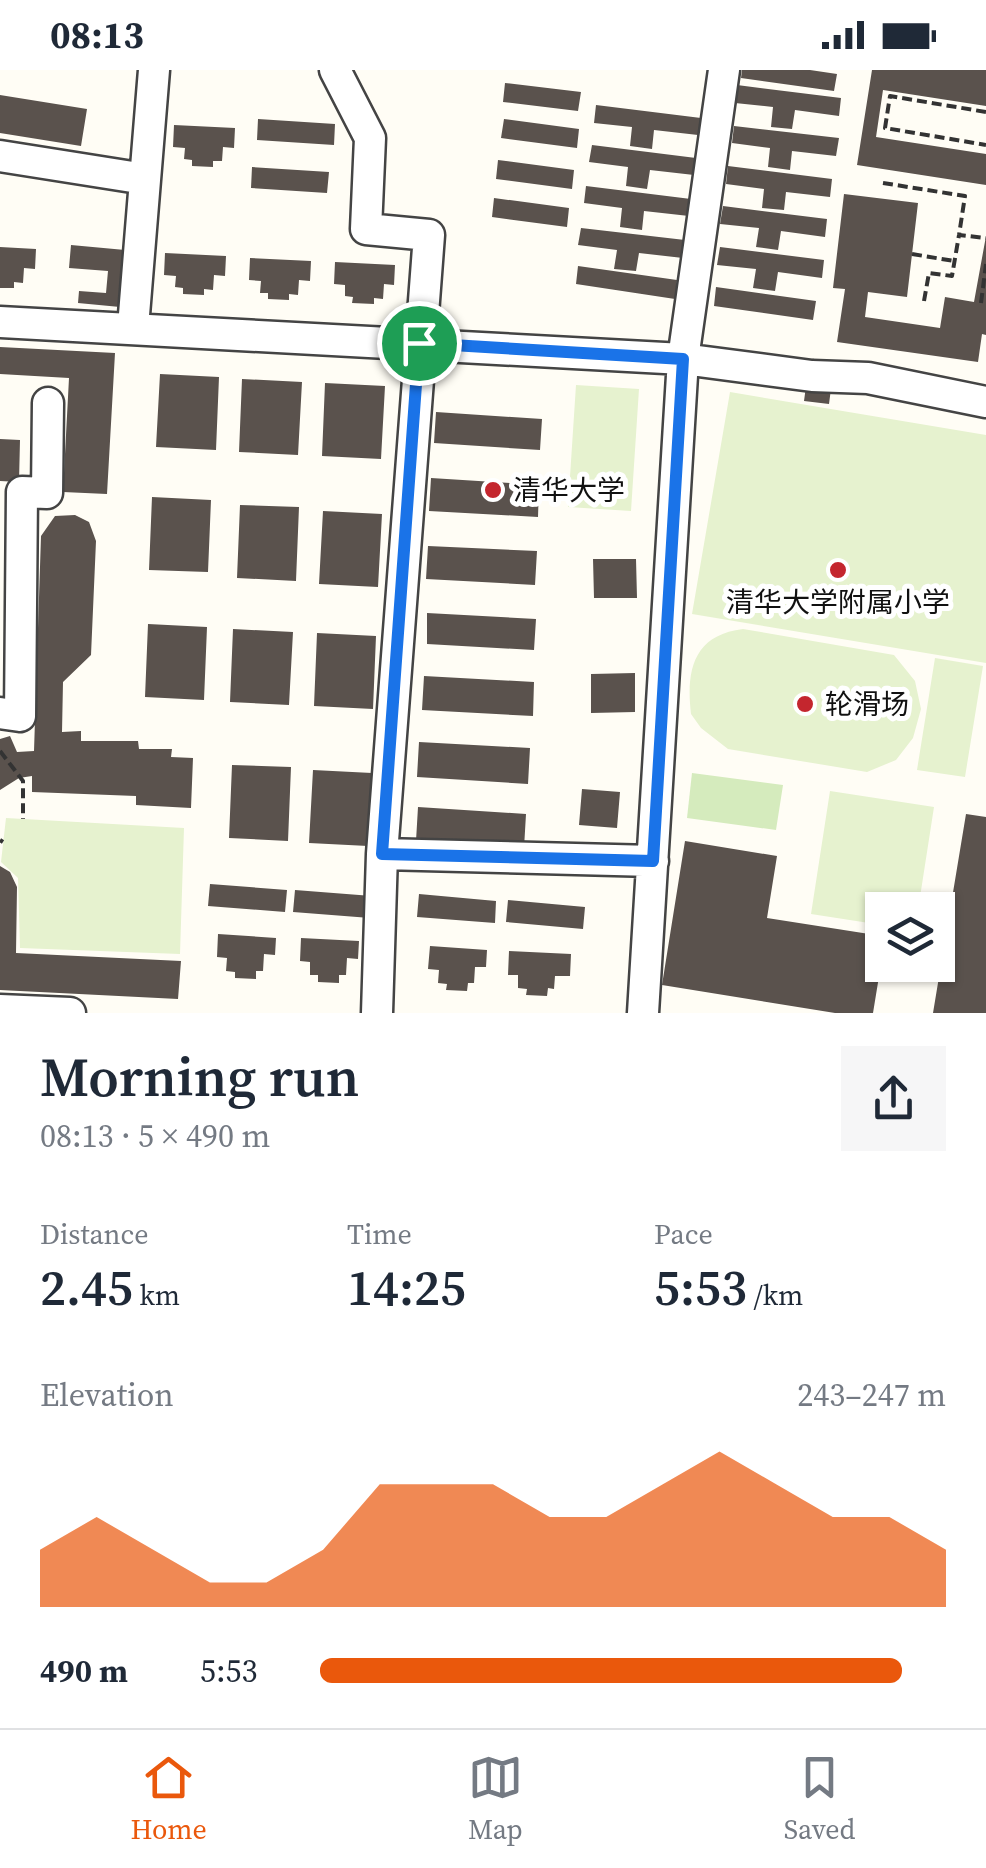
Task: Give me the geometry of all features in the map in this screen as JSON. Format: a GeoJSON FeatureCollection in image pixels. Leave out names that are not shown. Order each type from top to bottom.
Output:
{"type":"FeatureCollection","features":[{"type":"Feature","properties":{"kind":"street"},"geometry":{"type":"LineString","coordinates":[[133,328],[154,70]]}},
{"type":"Feature","properties":{"kind":"street"},"geometry":{"type":"LineString","coordinates":[[335,70],[370,138],[366,229],[429,235],[382,854],[377,1013]]}},
{"type":"Feature","properties":{"kind":"street"},"geometry":{"type":"LineString","coordinates":[[643,1013],[683,359],[724,70]]}},
{"type":"Feature","properties":{"kind":"street"},"geometry":{"type":"LineString","coordinates":[[0,156],[145,179]]}},
{"type":"Feature","properties":{"kind":"street"},"geometry":{"type":"LineString","coordinates":[[0,322],[683,359],[812,376],[868,378],[986,402]]}},
{"type":"Feature","properties":{"kind":"street"},"geometry":{"type":"LineString","coordinates":[[0,713],[20,716],[11,574],[22,492],[46,493],[48,403]]}},
{"type":"Feature","properties":{"kind":"street"},"geometry":{"type":"LineString","coordinates":[[382,854],[653,861]]}},
{"type":"Feature","properties":{"kind":"street"},"geometry":{"type":"LineString","coordinates":[[0,1010],[70,1013]]}},
{"type":"Feature","properties":{"kind":"path"},"geometry":{"type":"LineString","coordinates":[[986,112],[890,96],[885,128],[986,145]]}},
{"type":"Feature","properties":{"kind":"path"},"geometry":{"type":"LineString","coordinates":[[882,183],[965,196],[952,276],[930,273],[924,301]]}},
{"type":"Feature","properties":{"kind":"path"},"geometry":{"type":"LineString","coordinates":[[959,234],[986,238]]}},
{"type":"Feature","properties":{"kind":"path"},"geometry":{"type":"LineString","coordinates":[[912,254],[954,261]]}},
{"type":"Feature","properties":{"kind":"path"},"geometry":{"type":"LineString","coordinates":[[981,303],[986,264]]}},
{"type":"Feature","properties":{"kind":"path"},"geometry":{"type":"LineString","coordinates":[[0,751],[24,781],[22,818]]}},
{"type":"Feature","properties":{"kind":"green space"},"geometry":{"type":"Polygon","coordinates":[[[576,385],[639,389],[631,511],[568,507],[576,385]]]}},
{"type":"Feature","properties":{"kind":"green space"},"geometry":{"type":"Polygon","coordinates":[[[730,392],[986,435],[986,663],[692,614],[730,392]]]}},
{"type":"Feature","properties":{"kind":"green space","name":"轮滑场"},"geometry":{"type":"Polygon","coordinates":[[[743,629],[894,655],[915,681],[921,709],[913,738],[896,760],[867,772],[728,749],[701,728],[691,714],[690,683],[703,647],[726,633],[743,629]]]}},
{"type":"Feature","properties":{"kind":"green space"},"geometry":{"type":"Polygon","coordinates":[[[935,658],[983,666],[965,777],[917,770],[935,658]]]}},
{"type":"Feature","properties":{"kind":"green space"},"geometry":{"type":"Polygon","coordinates":[[[692,773],[783,785],[776,830],[687,818],[692,773]]]}},
{"type":"Feature","properties":{"kind":"green space"},"geometry":{"type":"Polygon","coordinates":[[[830,791],[934,807],[921,892],[865,892],[865,922],[811,914],[830,791]]]}},
{"type":"Feature","properties":{"kind":"green space"},"geometry":{"type":"Polygon","coordinates":[[[6,818],[184,828],[180,954],[20,948],[18,878],[1,862],[6,818]]]}},
{"type":"Feature","properties":{"kind":"building"},"geometry":{"type":"Polygon","coordinates":[[[742,70],[837,74],[834,91],[741,78],[742,70]]]}},
{"type":"Feature","properties":{"kind":"building"},"geometry":{"type":"Polygon","coordinates":[[[872,70],[986,70],[986,106],[883,90],[876,137],[986,154],[986,185],[857,165],[872,70]]]}},
{"type":"Feature","properties":{"kind":"building"},"geometry":{"type":"Polygon","coordinates":[[[505,83],[581,92],[578,111],[503,102],[505,83]]]}},
{"type":"Feature","properties":{"kind":"building"},"geometry":{"type":"Polygon","coordinates":[[[737,85],[841,98],[839,116],[795,110],[792,129],[771,127],[773,107],[735,103],[737,85]]]}},
{"type":"Feature","properties":{"kind":"building"},"geometry":{"type":"Polygon","coordinates":[[[0,95],[87,109],[81,146],[0,133],[0,95]]]}},
{"type":"Feature","properties":{"kind":"building"},"geometry":{"type":"Polygon","coordinates":[[[596,105],[701,118],[698,135],[654,130],[652,149],[630,146],[632,127],[594,123],[596,105]]]}},
{"type":"Feature","properties":{"kind":"building"},"geometry":{"type":"Polygon","coordinates":[[[258,119],[335,124],[334,145],[257,140],[258,119]]]}},
{"type":"Feature","properties":{"kind":"building"},"geometry":{"type":"Polygon","coordinates":[[[504,119],[579,129],[577,148],[501,138],[504,119]]]}},
{"type":"Feature","properties":{"kind":"building"},"geometry":{"type":"Polygon","coordinates":[[[174,125],[235,128],[234,148],[223,147],[222,161],[213,161],[213,167],[192,166],[192,160],[184,159],[185,148],[173,147],[174,125]]]}},
{"type":"Feature","properties":{"kind":"building"},"geometry":{"type":"Polygon","coordinates":[[[734,126],[839,138],[836,156],[792,151],[790,170],[768,167],[770,148],[732,143],[734,126]]]}},
{"type":"Feature","properties":{"kind":"building"},"geometry":{"type":"Polygon","coordinates":[[[592,145],[696,158],[694,175],[650,170],[647,189],[626,186],[628,167],[589,162],[592,145]]]}},
{"type":"Feature","properties":{"kind":"building"},"geometry":{"type":"Polygon","coordinates":[[[498,160],[574,170],[572,189],[496,179],[498,160]]]}},
{"type":"Feature","properties":{"kind":"building"},"geometry":{"type":"Polygon","coordinates":[[[728,166],[832,179],[830,197],[786,192],[784,210],[762,208],[764,189],[726,184],[728,166]]]}},
{"type":"Feature","properties":{"kind":"building"},"geometry":{"type":"Polygon","coordinates":[[[252,167],[329,172],[327,193],[251,188],[252,167]]]}},
{"type":"Feature","properties":{"kind":"building"},"geometry":{"type":"Polygon","coordinates":[[[586,186],[691,199],[689,216],[644,211],[642,230],[620,227],[622,208],[584,203],[586,186]]]}},
{"type":"Feature","properties":{"kind":"building"},"geometry":{"type":"Polygon","coordinates":[[[844,194],[918,203],[907,297],[868,292],[865,317],[940,328],[945,297],[974,302],[986,236],[986,335],[982,334],[978,362],[837,342],[845,289],[833,288],[844,194]]]}},
{"type":"Feature","properties":{"kind":"building"},"geometry":{"type":"Polygon","coordinates":[[[494,198],[569,208],[567,227],[492,217],[494,198]]]}},
{"type":"Feature","properties":{"kind":"building"},"geometry":{"type":"Polygon","coordinates":[[[723,206],[827,219],[825,237],[781,231],[778,250],[756,247],[759,228],[720,224],[723,206]]]}},
{"type":"Feature","properties":{"kind":"building"},"geometry":{"type":"Polygon","coordinates":[[[581,228],[685,240],[683,258],[639,253],[636,271],[614,269],[617,250],[578,245],[581,228]]]}},
{"type":"Feature","properties":{"kind":"building"},"geometry":{"type":"Polygon","coordinates":[[[71,245],[125,250],[120,307],[78,303],[79,291],[106,293],[108,271],[69,268],[71,245]]]}},
{"type":"Feature","properties":{"kind":"building"},"geometry":{"type":"Polygon","coordinates":[[[0,247],[36,249],[35,269],[24,268],[23,283],[14,282],[14,288],[0,288],[0,247]]]}},
{"type":"Feature","properties":{"kind":"building"},"geometry":{"type":"Polygon","coordinates":[[[720,247],[824,260],[822,278],[778,272],[775,291],[753,288],[756,269],[717,265],[720,247]]]}},
{"type":"Feature","properties":{"kind":"building"},"geometry":{"type":"Polygon","coordinates":[[[165,253],[226,256],[225,276],[214,275],[213,290],[204,289],[204,295],[183,294],[183,288],[175,287],[176,276],[164,275],[165,253]]]}},
{"type":"Feature","properties":{"kind":"building"},"geometry":{"type":"Polygon","coordinates":[[[250,258],[311,261],[310,281],[299,280],[298,295],[289,294],[289,300],[268,299],[268,293],[260,293],[261,281],[249,280],[250,258]]]}},
{"type":"Feature","properties":{"kind":"building"},"geometry":{"type":"Polygon","coordinates":[[[335,262],[395,265],[394,285],[384,284],[383,299],[374,298],[374,304],[352,303],[353,297],[345,296],[345,285],[334,284],[335,262]]]}},
{"type":"Feature","properties":{"kind":"building"},"geometry":{"type":"Polygon","coordinates":[[[578,266],[677,280],[675,299],[576,284],[578,266]]]}},
{"type":"Feature","properties":{"kind":"building"},"geometry":{"type":"Polygon","coordinates":[[[716,287],[816,301],[813,320],[714,306],[716,287]]]}},
{"type":"Feature","properties":{"kind":"building"},"geometry":{"type":"Polygon","coordinates":[[[0,347],[115,353],[107,494],[63,492],[69,378],[0,374],[0,347]]]}},
{"type":"Feature","properties":{"kind":"building"},"geometry":{"type":"Polygon","coordinates":[[[160,374],[219,377],[216,450],[156,447],[160,374]]]}},
{"type":"Feature","properties":{"kind":"building"},"geometry":{"type":"Polygon","coordinates":[[[242,379],[302,382],[298,455],[239,452],[242,379]]]}},
{"type":"Feature","properties":{"kind":"building"},"geometry":{"type":"Polygon","coordinates":[[[807,379],[832,381],[829,404],[804,401],[807,379]]]}},
{"type":"Feature","properties":{"kind":"building"},"geometry":{"type":"Polygon","coordinates":[[[325,383],[385,386],[381,459],[322,456],[325,383]]]}},
{"type":"Feature","properties":{"kind":"building"},"geometry":{"type":"Polygon","coordinates":[[[436,412],[542,419],[540,450],[434,443],[436,412]]]}},
{"type":"Feature","properties":{"kind":"building"},"geometry":{"type":"Polygon","coordinates":[[[0,439],[20,440],[19,482],[0,481],[0,439]]]}},
{"type":"Feature","properties":{"kind":"building"},"geometry":{"type":"Polygon","coordinates":[[[431,478],[539,485],[538,517],[429,511],[431,478]]]}},
{"type":"Feature","properties":{"kind":"building"},"geometry":{"type":"Polygon","coordinates":[[[152,497],[211,500],[208,572],[149,570],[152,497]]]}},
{"type":"Feature","properties":{"kind":"building"},"geometry":{"type":"Polygon","coordinates":[[[240,505],[299,507],[296,581],[237,578],[240,505]]]}},
{"type":"Feature","properties":{"kind":"building"},"geometry":{"type":"Polygon","coordinates":[[[323,511],[382,514],[378,587],[319,584],[323,511]]]}},
{"type":"Feature","properties":{"kind":"building"},"geometry":{"type":"Polygon","coordinates":[[[75,515],[89,522],[96,541],[91,655],[63,682],[62,732],[81,731],[81,741],[138,741],[139,749],[172,749],[171,757],[193,758],[191,808],[136,805],[136,796],[32,792],[32,776],[19,778],[0,790],[0,739],[10,736],[17,752],[34,751],[41,536],[55,516],[75,515]]]}},
{"type":"Feature","properties":{"kind":"building"},"geometry":{"type":"Polygon","coordinates":[[[428,546],[537,551],[535,585],[426,579],[428,546]]]}},
{"type":"Feature","properties":{"kind":"building"},"geometry":{"type":"Polygon","coordinates":[[[593,559],[636,559],[637,598],[594,598],[593,559]]]}},
{"type":"Feature","properties":{"kind":"building"},"geometry":{"type":"Polygon","coordinates":[[[427,613],[536,619],[534,650],[427,644],[427,613]]]}},
{"type":"Feature","properties":{"kind":"building"},"geometry":{"type":"Polygon","coordinates":[[[148,624],[207,627],[204,700],[145,697],[148,624]]]}},
{"type":"Feature","properties":{"kind":"building"},"geometry":{"type":"Polygon","coordinates":[[[233,629],[293,632],[289,705],[230,702],[233,629]]]}},
{"type":"Feature","properties":{"kind":"building"},"geometry":{"type":"Polygon","coordinates":[[[317,633],[376,636],[373,709],[314,706],[317,633]]]}},
{"type":"Feature","properties":{"kind":"building"},"geometry":{"type":"Polygon","coordinates":[[[635,673],[635,712],[591,713],[591,674],[635,673]]]}},
{"type":"Feature","properties":{"kind":"building"},"geometry":{"type":"Polygon","coordinates":[[[424,676],[534,682],[533,716],[422,710],[424,676]]]}},
{"type":"Feature","properties":{"kind":"building"},"geometry":{"type":"Polygon","coordinates":[[[419,742],[530,748],[528,784],[417,777],[419,742]]]}},
{"type":"Feature","properties":{"kind":"building"},"geometry":{"type":"Polygon","coordinates":[[[232,765],[291,767],[288,841],[229,838],[232,765]]]}},
{"type":"Feature","properties":{"kind":"building"},"geometry":{"type":"Polygon","coordinates":[[[313,770],[372,773],[368,846],[309,843],[313,770]]]}},
{"type":"Feature","properties":{"kind":"building"},"geometry":{"type":"Polygon","coordinates":[[[582,789],[620,792],[617,828],[579,825],[582,789]]]}},
{"type":"Feature","properties":{"kind":"building"},"geometry":{"type":"Polygon","coordinates":[[[418,807],[526,814],[524,848],[416,841],[418,807]]]}},
{"type":"Feature","properties":{"kind":"building"},"geometry":{"type":"Polygon","coordinates":[[[966,814],[986,817],[986,1013],[933,1013],[938,982],[955,982],[953,892],[966,814]]]}},
{"type":"Feature","properties":{"kind":"building"},"geometry":{"type":"Polygon","coordinates":[[[685,841],[777,856],[767,918],[865,933],[865,982],[878,982],[873,1013],[835,1013],[662,985],[685,841]]]}},
{"type":"Feature","properties":{"kind":"building"},"geometry":{"type":"Polygon","coordinates":[[[0,866],[10,872],[17,887],[16,953],[181,961],[178,999],[0,990],[0,866]]]}},
{"type":"Feature","properties":{"kind":"building"},"geometry":{"type":"Polygon","coordinates":[[[210,884],[287,890],[285,912],[208,906],[210,884]]]}},
{"type":"Feature","properties":{"kind":"building"},"geometry":{"type":"Polygon","coordinates":[[[295,890],[372,896],[370,918],[293,912],[295,890]]]}},
{"type":"Feature","properties":{"kind":"building"},"geometry":{"type":"Polygon","coordinates":[[[419,894],[496,901],[495,923],[417,917],[419,894]]]}},
{"type":"Feature","properties":{"kind":"building"},"geometry":{"type":"Polygon","coordinates":[[[508,900],[585,907],[583,929],[506,922],[508,900]]]}},
{"type":"Feature","properties":{"kind":"building"},"geometry":{"type":"Polygon","coordinates":[[[218,934],[276,938],[275,955],[264,954],[263,971],[256,971],[256,979],[235,978],[235,972],[226,971],[227,958],[217,957],[218,934]]]}},
{"type":"Feature","properties":{"kind":"building"},"geometry":{"type":"Polygon","coordinates":[[[301,938],[359,941],[358,959],[347,958],[346,975],[339,975],[339,983],[318,982],[318,975],[310,975],[310,962],[300,961],[301,938]]]}},
{"type":"Feature","properties":{"kind":"building"},"geometry":{"type":"Polygon","coordinates":[[[430,946],[487,950],[486,967],[475,967],[474,983],[468,983],[467,991],[446,990],[447,984],[438,983],[439,970],[428,969],[430,946]]]}},
{"type":"Feature","properties":{"kind":"building"},"geometry":{"type":"Polygon","coordinates":[[[509,951],[571,954],[570,976],[555,976],[554,989],[548,988],[547,996],[526,995],[527,989],[518,988],[518,975],[508,975],[509,951]]]}},
{"type":"Feature","properties":{"kind":"place","name":"清华大学"},"geometry":{"type":"Point","coordinates":[493,490]}},
{"type":"Feature","properties":{"kind":"place","name":"清华大学附属小学"},"geometry":{"type":"Point","coordinates":[838,570]}},
{"type":"Feature","properties":{"kind":"place","name":"轮滑场"},"geometry":{"type":"Point","coordinates":[805,704]}},
{"type":"Feature","properties":{"kind":"route"},"geometry":{"type":"LineString","coordinates":[[419,343],[683,359],[653,861],[382,854],[419,343]]}}]}
